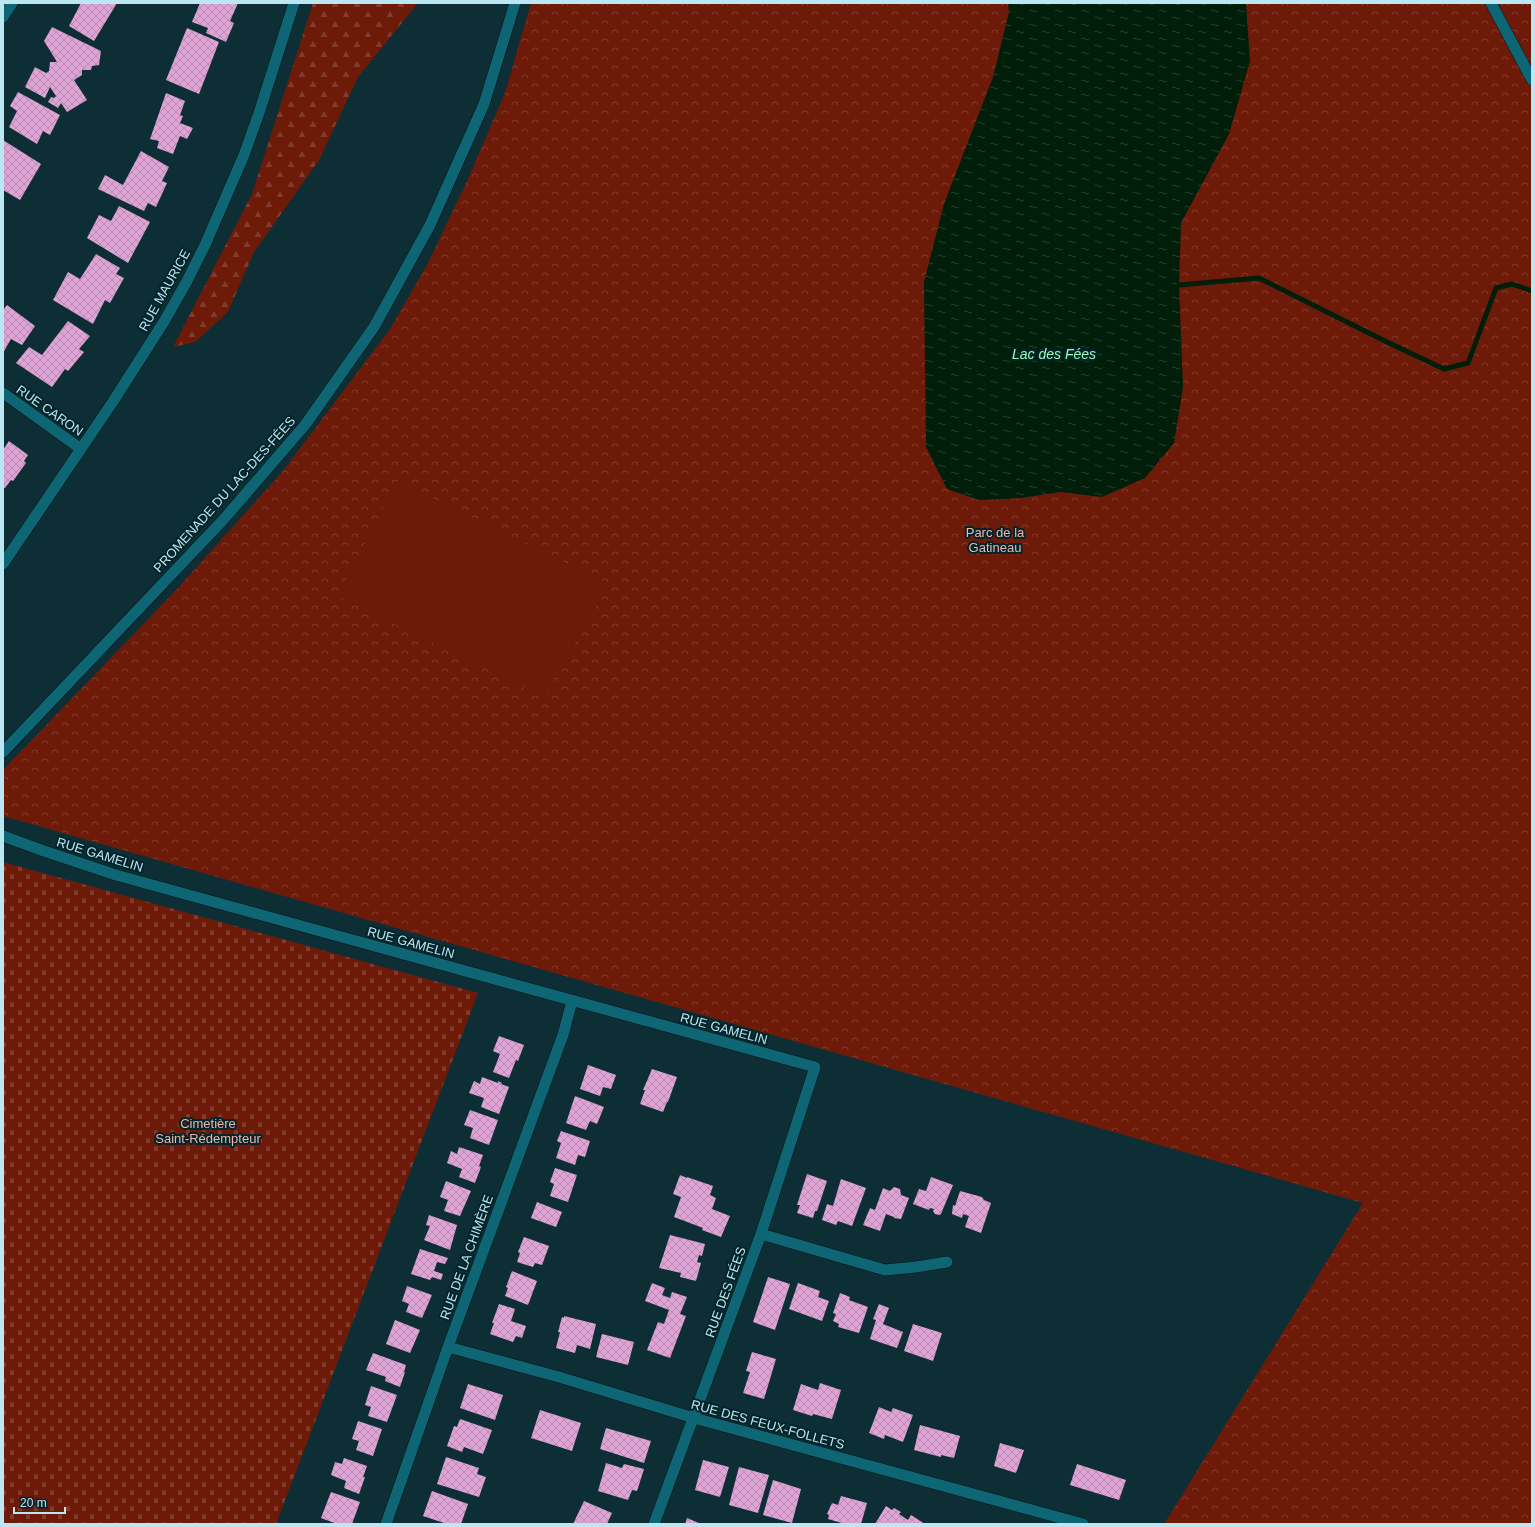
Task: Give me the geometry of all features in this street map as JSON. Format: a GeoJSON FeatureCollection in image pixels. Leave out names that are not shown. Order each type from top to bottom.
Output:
{"type":"FeatureCollection","features":[{"type":"Feature","properties":{"kind":"street"},"geometry":{"type":"LineString","coordinates":[[3,17],[12,3]]}},
{"type":"Feature","properties":{"kind":"street","name":"RUE MAURICE"},"geometry":{"type":"LineString","coordinates":[[3,564],[114,400],[165,320],[187,281],[202,251],[244,155],[294,3]]}},
{"type":"Feature","properties":{"kind":"street","name":"PROMENADE DU LAC-DES-FÉES"},"geometry":{"type":"LineString","coordinates":[[3,752],[223,520],[305,424],[374,327],[430,225],[484,104],[515,3]]}},
{"type":"Feature","properties":{"kind":"street"},"geometry":{"type":"LineString","coordinates":[[1491,3],[1532,80]]}},
{"type":"Feature","properties":{"kind":"street","name":"RUE CARON"},"geometry":{"type":"LineString","coordinates":[[3,394],[81,449]]}},
{"type":"Feature","properties":{"kind":"street","name":"RUE GAMELIN"},"geometry":{"type":"LineString","coordinates":[[3,836],[116,875],[815,1067]]}},
{"type":"Feature","properties":{"kind":"street","name":"RUE DE LA CHIMÈRE"},"geometry":{"type":"LineString","coordinates":[[386,1524],[448,1347],[564,1035],[572,1001]]}},
{"type":"Feature","properties":{"kind":"street","name":"RUE DES FÉES"},"geometry":{"type":"LineString","coordinates":[[654,1524],[761,1234],[815,1067]]}},
{"type":"Feature","properties":{"kind":"street"},"geometry":{"type":"LineString","coordinates":[[761,1234],[885,1270],[946,1262]]}},
{"type":"Feature","properties":{"kind":"street","name":"RUE DES FEUX-FOLLETS"},"geometry":{"type":"LineString","coordinates":[[448,1347],[559,1377],[694,1418],[1083,1524]]}},
{"type":"Feature","properties":{"kind":"green space"},"geometry":{"type":"Polygon","coordinates":[[[313,3],[418,3],[358,77],[319,160],[254,252],[228,312],[195,342],[173,347],[252,194],[313,3]]]}},
{"type":"Feature","properties":{"kind":"green space","name":"Parc de la Gatineau"},"geometry":{"type":"Polygon","coordinates":[[[531,3],[1532,3],[1532,1524],[1164,1524],[1363,1203],[3,816],[3,770],[176,590],[282,472],[390,329],[428,263],[468,179],[505,93],[531,3]]]}},
{"type":"Feature","properties":{"kind":"green space"},"geometry":{"type":"Polygon","coordinates":[[[397,481],[609,584],[543,697],[338,596],[397,481]]]}},
{"type":"Feature","properties":{"kind":"green space","name":"Cimetière Saint-Rédempteur"},"geometry":{"type":"Polygon","coordinates":[[[3,862],[478,993],[276,1524],[3,1524],[3,862]]]}},
{"type":"Feature","properties":{"kind":"water","name":"Lac des Fées"},"geometry":{"type":"Polygon","coordinates":[[[1008,3],[1246,3],[1250,61],[1229,134],[1181,223],[1179,285],[1183,387],[1174,443],[1145,478],[1102,497],[1061,492],[1021,498],[979,500],[947,489],[926,447],[924,282],[944,204],[993,77],[1009,12],[1008,3]]]}},
{"type":"Feature","properties":{"kind":"building"},"geometry":{"type":"Polygon","coordinates":[[[81,3],[117,3],[94,41],[69,26],[81,3]]]}},
{"type":"Feature","properties":{"kind":"building"},"geometry":{"type":"Polygon","coordinates":[[[200,3],[238,3],[230,21],[234,23],[226,42],[206,33],[208,28],[192,22],[200,3]]]}},
{"type":"Feature","properties":{"kind":"building"},"geometry":{"type":"Polygon","coordinates":[[[52,27],[101,51],[99,65],[92,66],[91,70],[82,70],[82,75],[74,80],[87,100],[67,112],[61,103],[58,108],[48,102],[51,97],[54,98],[56,96],[50,87],[45,98],[25,87],[35,67],[46,73],[49,71],[50,62],[57,62],[44,41],[52,27]]]}},
{"type":"Feature","properties":{"kind":"building"},"geometry":{"type":"Polygon","coordinates":[[[187,28],[219,42],[199,94],[166,80],[187,28]]]}},
{"type":"Feature","properties":{"kind":"building"},"geometry":{"type":"Polygon","coordinates":[[[18,92],[60,115],[50,135],[43,131],[37,144],[9,127],[17,111],[10,106],[18,92]]]}},
{"type":"Feature","properties":{"kind":"building"},"geometry":{"type":"Polygon","coordinates":[[[166,93],[185,101],[180,115],[183,116],[180,123],[193,128],[187,139],[180,136],[173,154],[157,148],[159,141],[150,139],[166,93]]]}},
{"type":"Feature","properties":{"kind":"building"},"geometry":{"type":"Polygon","coordinates":[[[3,140],[41,164],[20,200],[3,190],[3,140]]]}},
{"type":"Feature","properties":{"kind":"building"},"geometry":{"type":"Polygon","coordinates":[[[141,151],[169,167],[162,181],[167,183],[156,207],[148,203],[144,211],[98,189],[105,175],[123,185],[141,151]]]}},
{"type":"Feature","properties":{"kind":"building"},"geometry":{"type":"Polygon","coordinates":[[[119,206],[150,222],[128,263],[87,238],[99,215],[111,221],[119,206]]]}},
{"type":"Feature","properties":{"kind":"building"},"geometry":{"type":"Polygon","coordinates":[[[96,254],[120,268],[116,274],[124,278],[110,303],[105,300],[93,324],[53,300],[68,272],[80,279],[96,254]]]}},
{"type":"Feature","properties":{"kind":"building"},"geometry":{"type":"Polygon","coordinates":[[[7,305],[35,326],[22,345],[11,339],[3,353],[3,310],[7,305]]]}},
{"type":"Feature","properties":{"kind":"building"},"geometry":{"type":"Polygon","coordinates":[[[68,321],[90,336],[79,349],[84,352],[68,371],[65,369],[52,387],[16,363],[29,347],[42,355],[68,321]]]}},
{"type":"Feature","properties":{"kind":"building"},"geometry":{"type":"Polygon","coordinates":[[[9,441],[28,455],[24,461],[26,463],[13,481],[11,480],[5,488],[3,487],[3,450],[9,441]]]}},
{"type":"Feature","properties":{"kind":"building"},"geometry":{"type":"Polygon","coordinates":[[[499,1036],[524,1045],[509,1078],[493,1072],[500,1054],[493,1051],[499,1036]]]}},
{"type":"Feature","properties":{"kind":"building"},"geometry":{"type":"Polygon","coordinates":[[[588,1065],[616,1075],[611,1089],[603,1087],[600,1096],[580,1089],[588,1065]]]}},
{"type":"Feature","properties":{"kind":"building"},"geometry":{"type":"Polygon","coordinates":[[[652,1069],[677,1077],[663,1112],[640,1104],[645,1090],[643,1090],[652,1069]]]}},
{"type":"Feature","properties":{"kind":"building"},"geometry":{"type":"Polygon","coordinates":[[[482,1077],[498,1083],[498,1081],[509,1087],[499,1114],[481,1107],[484,1098],[469,1093],[474,1081],[480,1084],[482,1077]]]}},
{"type":"Feature","properties":{"kind":"building"},"geometry":{"type":"Polygon","coordinates":[[[575,1096],[604,1107],[597,1124],[590,1121],[586,1130],[566,1123],[575,1096]]]}},
{"type":"Feature","properties":{"kind":"building"},"geometry":{"type":"Polygon","coordinates":[[[470,1110],[498,1120],[489,1145],[470,1138],[473,1128],[464,1125],[470,1110]]]}},
{"type":"Feature","properties":{"kind":"building"},"geometry":{"type":"Polygon","coordinates":[[[561,1131],[590,1141],[585,1157],[578,1155],[575,1165],[556,1158],[561,1143],[557,1141],[561,1131]]]}},
{"type":"Feature","properties":{"kind":"building"},"geometry":{"type":"Polygon","coordinates":[[[459,1147],[483,1155],[479,1166],[481,1167],[475,1183],[459,1177],[462,1169],[447,1163],[451,1151],[457,1154],[459,1147]]]}},
{"type":"Feature","properties":{"kind":"building"},"geometry":{"type":"Polygon","coordinates":[[[555,1168],[577,1175],[568,1202],[550,1196],[554,1184],[550,1182],[555,1168]]]}},
{"type":"Feature","properties":{"kind":"building"},"geometry":{"type":"Polygon","coordinates":[[[807,1174],[827,1181],[817,1211],[815,1211],[813,1218],[797,1213],[800,1205],[797,1205],[807,1174]]]}},
{"type":"Feature","properties":{"kind":"building"},"geometry":{"type":"Polygon","coordinates":[[[680,1175],[713,1186],[710,1195],[716,1198],[712,1209],[730,1216],[721,1237],[702,1230],[703,1228],[674,1217],[681,1197],[673,1194],[680,1175]]]}},
{"type":"Feature","properties":{"kind":"building"},"geometry":{"type":"Polygon","coordinates":[[[931,1177],[953,1185],[941,1214],[939,1215],[935,1214],[933,1211],[934,1209],[930,1208],[929,1210],[913,1204],[919,1189],[926,1191],[931,1177]]]}},
{"type":"Feature","properties":{"kind":"building"},"geometry":{"type":"Polygon","coordinates":[[[841,1179],[866,1188],[852,1226],[838,1221],[836,1225],[822,1220],[827,1204],[833,1206],[841,1179]]]}},
{"type":"Feature","properties":{"kind":"building"},"geometry":{"type":"Polygon","coordinates":[[[446,1181],[471,1191],[460,1216],[444,1211],[448,1200],[440,1197],[446,1181]]]}},
{"type":"Feature","properties":{"kind":"building"},"geometry":{"type":"Polygon","coordinates":[[[894,1187],[900,1189],[901,1195],[909,1198],[901,1219],[894,1218],[886,1214],[880,1231],[863,1225],[870,1208],[875,1210],[883,1188],[890,1191],[894,1187]]]}},
{"type":"Feature","properties":{"kind":"building"},"geometry":{"type":"Polygon","coordinates":[[[960,1191],[982,1197],[984,1200],[991,1203],[981,1233],[965,1227],[969,1216],[963,1214],[962,1218],[952,1214],[953,1205],[955,1206],[960,1191]]]}},
{"type":"Feature","properties":{"kind":"building"},"geometry":{"type":"Polygon","coordinates":[[[537,1202],[562,1212],[556,1227],[531,1218],[537,1202]]]}},
{"type":"Feature","properties":{"kind":"building"},"geometry":{"type":"Polygon","coordinates":[[[429,1215],[457,1225],[450,1250],[424,1240],[430,1226],[426,1225],[429,1215]]]}},
{"type":"Feature","properties":{"kind":"building"},"geometry":{"type":"Polygon","coordinates":[[[670,1235],[705,1244],[702,1256],[699,1255],[697,1262],[701,1263],[696,1281],[680,1277],[681,1273],[659,1268],[670,1235]]]}},
{"type":"Feature","properties":{"kind":"building"},"geometry":{"type":"Polygon","coordinates":[[[524,1237],[549,1246],[542,1265],[535,1263],[533,1267],[517,1262],[520,1253],[518,1252],[524,1237]]]}},
{"type":"Feature","properties":{"kind":"building"},"geometry":{"type":"Polygon","coordinates":[[[420,1249],[448,1258],[445,1264],[437,1262],[434,1271],[443,1274],[441,1280],[432,1277],[430,1280],[411,1274],[420,1249]]]}},
{"type":"Feature","properties":{"kind":"building"},"geometry":{"type":"Polygon","coordinates":[[[512,1271],[537,1281],[528,1305],[505,1296],[508,1288],[506,1287],[512,1271]]]}},
{"type":"Feature","properties":{"kind":"building"},"geometry":{"type":"Polygon","coordinates":[[[768,1277],[790,1284],[775,1330],[753,1322],[768,1277]]]}},
{"type":"Feature","properties":{"kind":"building"},"geometry":{"type":"Polygon","coordinates":[[[652,1283],[665,1288],[662,1295],[670,1298],[672,1292],[687,1297],[680,1314],[686,1316],[670,1358],[647,1350],[658,1322],[664,1324],[669,1310],[645,1301],[652,1283]]]}},
{"type":"Feature","properties":{"kind":"building"},"geometry":{"type":"Polygon","coordinates":[[[798,1283],[820,1291],[818,1297],[829,1301],[822,1321],[789,1309],[798,1283]]]}},
{"type":"Feature","properties":{"kind":"building"},"geometry":{"type":"Polygon","coordinates":[[[407,1286],[432,1295],[422,1318],[406,1312],[409,1304],[402,1301],[407,1286]]]}},
{"type":"Feature","properties":{"kind":"building"},"geometry":{"type":"Polygon","coordinates":[[[840,1293],[850,1297],[849,1300],[868,1307],[859,1333],[838,1327],[839,1324],[833,1321],[836,1314],[833,1313],[840,1293]]]}},
{"type":"Feature","properties":{"kind":"building"},"geometry":{"type":"Polygon","coordinates":[[[499,1304],[515,1309],[511,1321],[526,1326],[522,1338],[516,1336],[513,1342],[490,1334],[494,1323],[492,1323],[499,1304]]]}},
{"type":"Feature","properties":{"kind":"building"},"geometry":{"type":"Polygon","coordinates":[[[879,1304],[889,1308],[883,1324],[903,1332],[897,1348],[870,1339],[876,1320],[873,1319],[879,1304]]]}},
{"type":"Feature","properties":{"kind":"building"},"geometry":{"type":"Polygon","coordinates":[[[564,1316],[596,1324],[590,1349],[577,1345],[575,1353],[556,1348],[560,1332],[558,1332],[562,1317],[564,1318],[564,1316]]]}},
{"type":"Feature","properties":{"kind":"building"},"geometry":{"type":"Polygon","coordinates":[[[395,1320],[420,1330],[410,1353],[386,1344],[395,1320]]]}},
{"type":"Feature","properties":{"kind":"building"},"geometry":{"type":"Polygon","coordinates":[[[913,1324],[942,1333],[933,1361],[904,1351],[913,1324]]]}},
{"type":"Feature","properties":{"kind":"building"},"geometry":{"type":"Polygon","coordinates":[[[602,1334],[634,1342],[628,1365],[596,1357],[602,1334]]]}},
{"type":"Feature","properties":{"kind":"building"},"geometry":{"type":"Polygon","coordinates":[[[752,1352],[776,1359],[764,1399],[743,1393],[750,1372],[746,1371],[752,1352]]]}},
{"type":"Feature","properties":{"kind":"building"},"geometry":{"type":"Polygon","coordinates":[[[373,1353],[406,1365],[400,1387],[385,1381],[386,1377],[366,1370],[373,1353]]]}},
{"type":"Feature","properties":{"kind":"building"},"geometry":{"type":"Polygon","coordinates":[[[820,1383],[841,1390],[832,1419],[813,1414],[812,1416],[793,1410],[801,1384],[818,1390],[820,1383]]]}},
{"type":"Feature","properties":{"kind":"building"},"geometry":{"type":"Polygon","coordinates":[[[468,1384],[503,1395],[495,1420],[460,1408],[468,1384]]]}},
{"type":"Feature","properties":{"kind":"building"},"geometry":{"type":"Polygon","coordinates":[[[371,1386],[397,1395],[387,1422],[368,1416],[371,1407],[365,1405],[371,1386]]]}},
{"type":"Feature","properties":{"kind":"building"},"geometry":{"type":"Polygon","coordinates":[[[879,1407],[891,1412],[893,1408],[913,1415],[903,1442],[885,1435],[884,1439],[869,1433],[879,1407]]]}},
{"type":"Feature","properties":{"kind":"building"},"geometry":{"type":"Polygon","coordinates":[[[540,1410],[581,1423],[572,1451],[531,1438],[540,1410]]]}},
{"type":"Feature","properties":{"kind":"building"},"geometry":{"type":"Polygon","coordinates":[[[460,1419],[492,1430],[483,1454],[464,1447],[462,1452],[447,1446],[454,1426],[457,1427],[460,1419]]]}},
{"type":"Feature","properties":{"kind":"building"},"geometry":{"type":"Polygon","coordinates":[[[358,1421],[382,1429],[373,1456],[356,1450],[359,1441],[352,1439],[358,1421]]]}},
{"type":"Feature","properties":{"kind":"building"},"geometry":{"type":"Polygon","coordinates":[[[920,1425],[960,1436],[954,1458],[941,1455],[941,1457],[914,1450],[920,1425]]]}},
{"type":"Feature","properties":{"kind":"building"},"geometry":{"type":"Polygon","coordinates":[[[606,1428],[651,1441],[644,1463],[600,1449],[606,1428]]]}},
{"type":"Feature","properties":{"kind":"building"},"geometry":{"type":"Polygon","coordinates":[[[1000,1443],[1024,1450],[1016,1473],[994,1466],[1000,1443]]]}},
{"type":"Feature","properties":{"kind":"building"},"geometry":{"type":"Polygon","coordinates":[[[446,1457],[479,1468],[477,1474],[486,1477],[479,1497],[437,1484],[446,1457]]]}},
{"type":"Feature","properties":{"kind":"building"},"geometry":{"type":"Polygon","coordinates":[[[344,1458],[367,1466],[359,1494],[344,1488],[346,1481],[331,1475],[335,1462],[342,1464],[344,1458]]]}},
{"type":"Feature","properties":{"kind":"building"},"geometry":{"type":"Polygon","coordinates":[[[703,1460],[729,1467],[720,1497],[695,1490],[703,1460]]]}},
{"type":"Feature","properties":{"kind":"building"},"geometry":{"type":"Polygon","coordinates":[[[606,1463],[622,1468],[624,1464],[644,1469],[637,1491],[632,1490],[628,1500],[598,1491],[606,1463]]]}},
{"type":"Feature","properties":{"kind":"building"},"geometry":{"type":"Polygon","coordinates":[[[1077,1464],[1126,1480],[1119,1500],[1070,1485],[1077,1464]]]}},
{"type":"Feature","properties":{"kind":"building"},"geometry":{"type":"Polygon","coordinates":[[[739,1467],[769,1475],[758,1513],[729,1505],[739,1467]]]}},
{"type":"Feature","properties":{"kind":"building"},"geometry":{"type":"Polygon","coordinates":[[[773,1480],[801,1489],[792,1523],[763,1515],[773,1480]]]}},
{"type":"Feature","properties":{"kind":"building"},"geometry":{"type":"Polygon","coordinates":[[[432,1491],[468,1504],[461,1524],[447,1524],[423,1516],[432,1491]]]}},
{"type":"Feature","properties":{"kind":"building"},"geometry":{"type":"Polygon","coordinates":[[[331,1492],[360,1502],[352,1524],[337,1524],[321,1518],[331,1492]]]}},
{"type":"Feature","properties":{"kind":"building"},"geometry":{"type":"Polygon","coordinates":[[[841,1496],[867,1503],[861,1524],[845,1524],[828,1519],[829,1515],[827,1514],[832,1503],[838,1505],[841,1496]]]}},
{"type":"Feature","properties":{"kind":"building"},"geometry":{"type":"Polygon","coordinates":[[[584,1501],[612,1513],[607,1524],[573,1524],[584,1501]]]}},
{"type":"Feature","properties":{"kind":"building"},"geometry":{"type":"Polygon","coordinates":[[[886,1506],[892,1510],[894,1508],[901,1512],[899,1514],[908,1520],[911,1515],[925,1524],[875,1524],[886,1506]]]}},
{"type":"Feature","properties":{"kind":"building"},"geometry":{"type":"Polygon","coordinates":[[[687,1518],[701,1524],[685,1524],[687,1518]]]}},
{"type":"Feature","properties":{"kind":"waterway"},"geometry":{"type":"LineString","coordinates":[[1179,285],[1259,278],[1444,369],[1468,363],[1496,288],[1512,284],[1532,291]]}}]}
